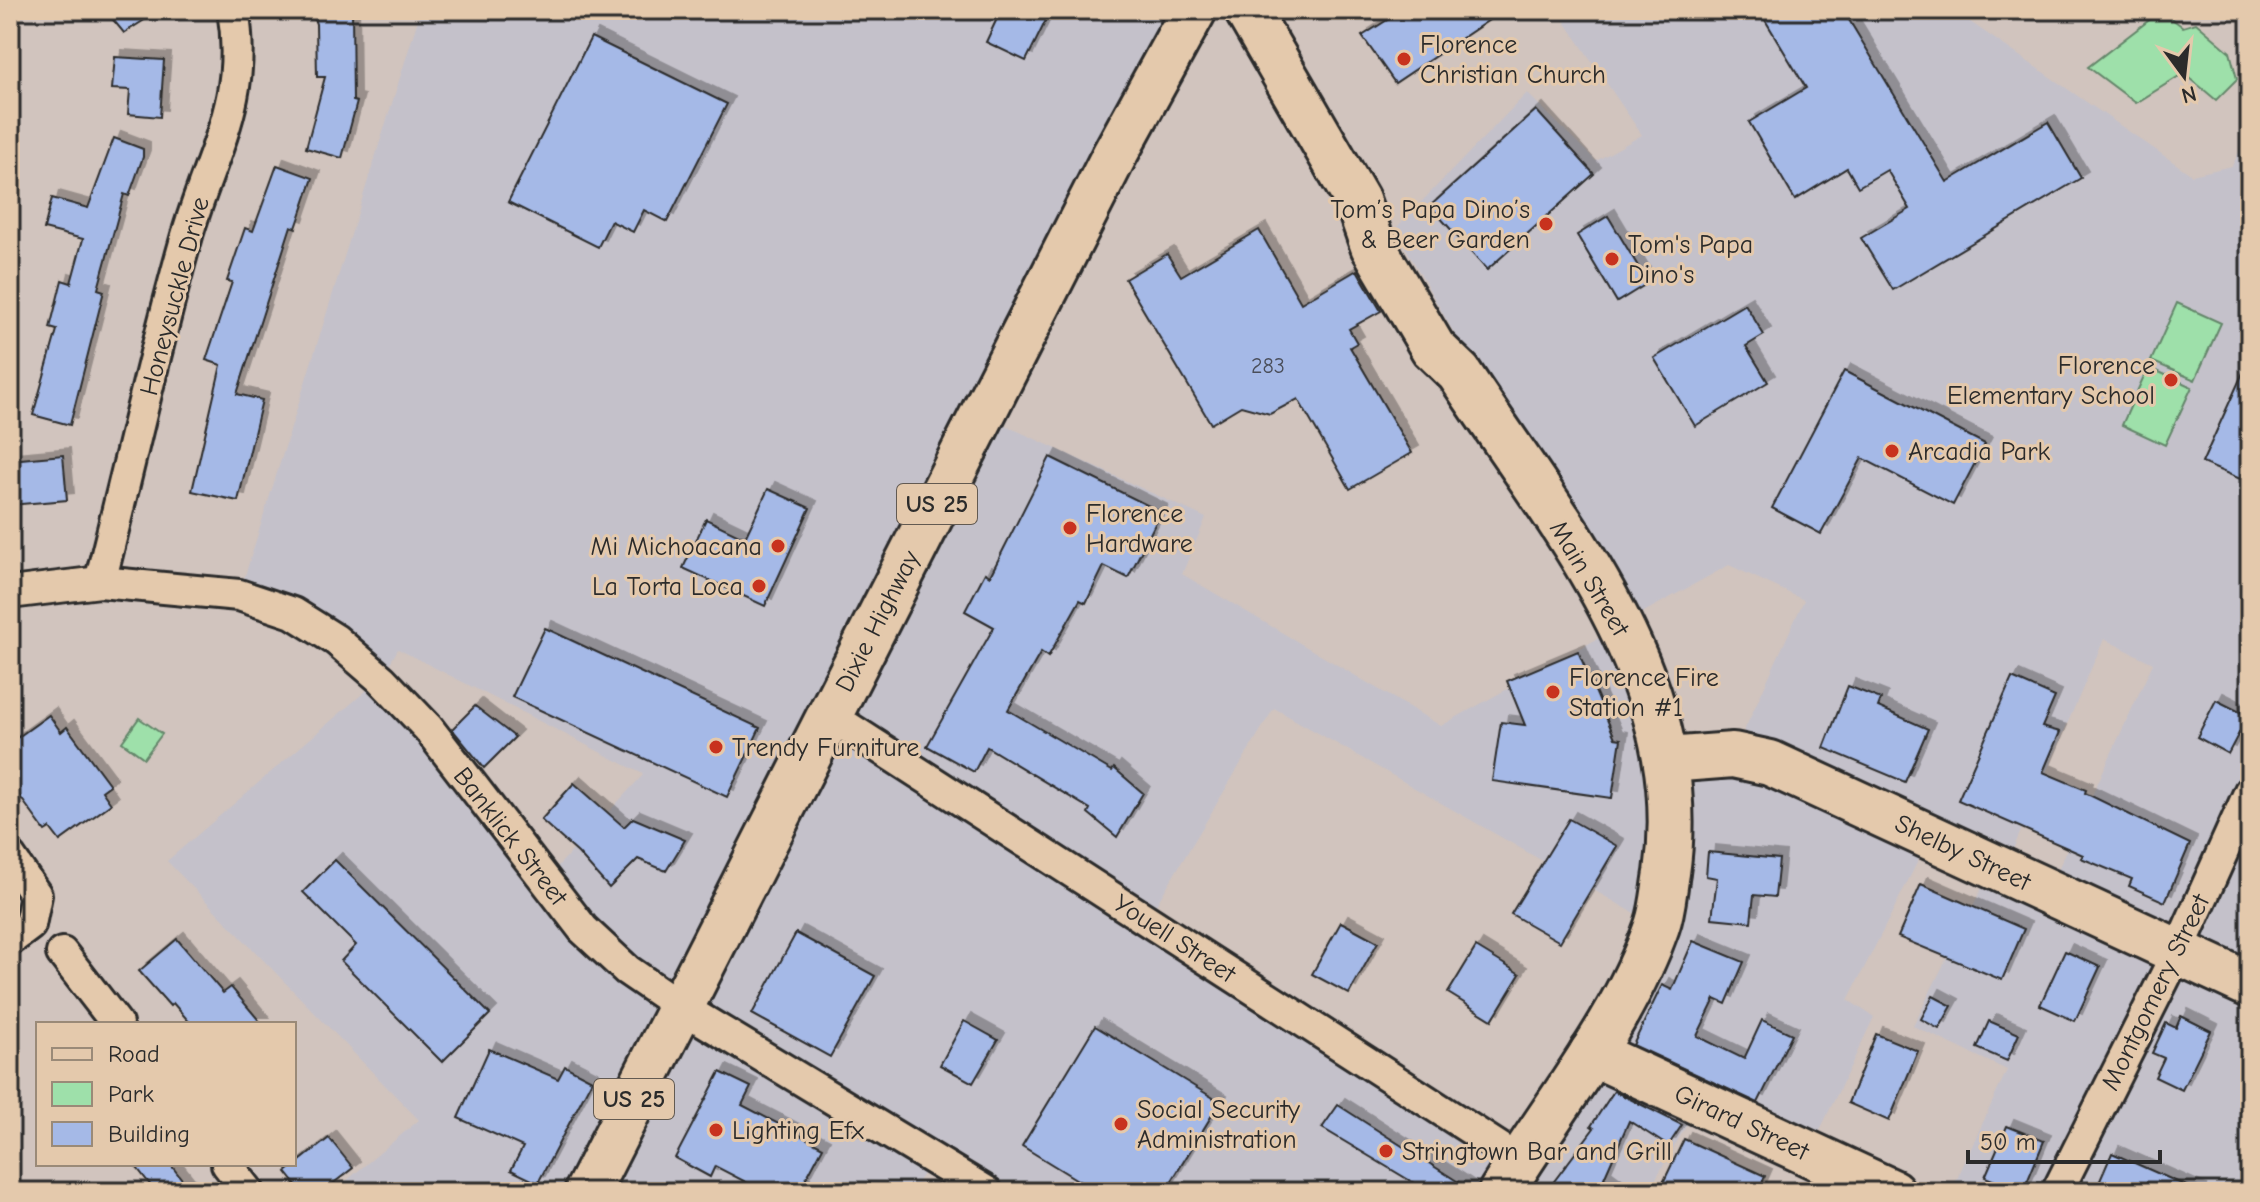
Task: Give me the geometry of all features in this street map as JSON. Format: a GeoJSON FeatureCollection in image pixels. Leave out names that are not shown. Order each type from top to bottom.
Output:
{"type":"FeatureCollection","features":[{"type":"Feature","properties":{"kind":"street","name":"Honeysuckle Drive"},"geometry":{"type":"LineString","coordinates":[[100,582],[187,237],[236,92],[240,48],[233,10]]}},
{"type":"Feature","properties":{"kind":"street","name":"Dixie Highway"},"geometry":{"type":"LineString","coordinates":[[587,1192],[1115,154],[1194,10]]}},
{"type":"Feature","properties":{"kind":"street","name":"Main Street"},"geometry":{"type":"LineString","coordinates":[[1247,10],[1357,200],[1395,229],[1455,335],[1459,373],[1622,625],[1652,699],[1668,760],[1672,825],[1660,918],[1629,987],[1592,1053],[1510,1177]]}},
{"type":"Feature","properties":{"kind":"street","name":"Banklick Street"},"geometry":{"type":"LineString","coordinates":[[10,593],[100,582],[239,595],[293,613],[336,640],[381,679],[428,728],[583,929],[627,970],[681,1007],[987,1192]]}},
{"type":"Feature","properties":{"kind":"street","name":"Youell Street"},"geometry":{"type":"LineString","coordinates":[[829,715],[1510,1177]]}},
{"type":"Feature","properties":{"kind":"street","name":"Shelby Street"},"geometry":{"type":"LineString","coordinates":[[1668,760],[1733,755],[1770,763],[2250,985]]}},
{"type":"Feature","properties":{"kind":"street","name":"Montgomery Street"},"geometry":{"type":"LineString","coordinates":[[2057,1192],[2178,951],[2250,791]]}},
{"type":"Feature","properties":{"kind":"street"},"geometry":{"type":"LineString","coordinates":[[10,857],[36,895],[30,925],[10,940]]}},
{"type":"Feature","properties":{"kind":"street"},"geometry":{"type":"LineString","coordinates":[[62,953],[115,1022]]}},
{"type":"Feature","properties":{"kind":"street","name":"Girard Street"},"geometry":{"type":"LineString","coordinates":[[1592,1053],[1892,1192]]}},
{"type":"Feature","properties":{"kind":"street"},"geometry":{"type":"LineString","coordinates":[[229,1166],[249,1192]]}},
{"type":"Feature","properties":{"kind":"shaded area"},"geometry":{"type":"Polygon","coordinates":[[[421,10],[1193,10],[983,415],[1206,518],[1182,574],[1441,726],[1622,625],[1459,373],[1455,335],[1395,229],[1527,93],[1596,161],[1642,135],[1557,10],[1953,10],[2192,175],[2232,166],[2250,131],[2250,1192],[1951,1192],[2007,1070],[1913,1026],[1993,866],[1930,837],[1848,1000],[1874,1017],[1809,1153],[1700,1102],[1648,1192],[987,1192],[933,1159],[911,1192],[333,1192],[419,1120],[167,861],[380,679],[239,595],[421,10]],[[1729,565],[1622,624],[1668,760],[1733,755],[1804,600],[1729,565]],[[2104,639],[2004,870],[2048,891],[2153,663],[2104,639]],[[398,649],[381,679],[545,880],[643,775],[398,649]],[[1274,708],[1147,920],[1520,1161],[1657,926],[1274,708]]]}},
{"type":"Feature","properties":{"kind":"green space"},"geometry":{"type":"Polygon","coordinates":[[[2161,11],[2183,27],[2196,23],[2230,52],[2237,79],[2216,100],[2184,73],[2136,103],[2088,67],[2161,11]]]}},
{"type":"Feature","properties":{"kind":"green space"},"geometry":{"type":"Polygon","coordinates":[[[2177,303],[2221,323],[2195,380],[2151,361],[2177,303]]]}},
{"type":"Feature","properties":{"kind":"green space"},"geometry":{"type":"Polygon","coordinates":[[[2148,367],[2192,387],[2165,445],[2122,425],[2148,367]]]}},
{"type":"Feature","properties":{"kind":"green space"},"geometry":{"type":"Polygon","coordinates":[[[139,718],[162,734],[144,758],[122,742],[139,718]]]}},
{"type":"Feature","properties":{"kind":"building"},"geometry":{"type":"Polygon","coordinates":[[[105,10],[160,10],[124,33],[105,10]]]}},
{"type":"Feature","properties":{"kind":"building"},"geometry":{"type":"Polygon","coordinates":[[[311,10],[352,10],[353,101],[357,102],[342,158],[306,148],[325,77],[317,77],[316,24],[311,10]]]}},
{"type":"Feature","properties":{"kind":"building"},"geometry":{"type":"Polygon","coordinates":[[[1001,10],[1051,10],[1026,61],[986,42],[1001,10]]]}},
{"type":"Feature","properties":{"kind":"building","name":"Florence Christian Church"},"geometry":{"type":"Polygon","coordinates":[[[1403,10],[1504,10],[1395,83],[1362,36],[1403,10]]]}},
{"type":"Feature","properties":{"kind":"building"},"geometry":{"type":"Polygon","coordinates":[[[1759,10],[1843,10],[1947,182],[2048,122],[2081,178],[1893,290],[1861,238],[1910,209],[1887,170],[1858,187],[1847,168],[1795,200],[1749,122],[1806,88],[1759,10]]]}},
{"type":"Feature","properties":{"kind":"building"},"geometry":{"type":"Polygon","coordinates":[[[591,37],[727,104],[667,222],[644,210],[633,232],[611,221],[598,247],[508,202],[591,37]]]}},
{"type":"Feature","properties":{"kind":"building"},"geometry":{"type":"Polygon","coordinates":[[[115,57],[164,60],[160,117],[128,114],[130,90],[112,89],[115,57]]]}},
{"type":"Feature","properties":{"kind":"building"},"geometry":{"type":"Polygon","coordinates":[[[1536,110],[1594,174],[1487,270],[1430,206],[1536,110]]]}},
{"type":"Feature","properties":{"kind":"building"},"geometry":{"type":"Polygon","coordinates":[[[114,138],[143,149],[143,157],[129,196],[124,194],[98,289],[104,291],[70,425],[33,415],[57,330],[50,328],[62,280],[71,283],[83,239],[44,229],[52,198],[88,208],[114,138]]]}},
{"type":"Feature","properties":{"kind":"building"},"geometry":{"type":"Polygon","coordinates":[[[277,165],[313,178],[296,228],[291,226],[237,394],[262,400],[238,501],[192,491],[221,365],[206,360],[232,282],[227,281],[245,228],[253,231],[277,165]]]}},
{"type":"Feature","properties":{"kind":"building","name":"Tom's Papa Dino's"},"geometry":{"type":"Polygon","coordinates":[[[1608,216],[1648,283],[1617,302],[1577,235],[1608,216]]]}},
{"type":"Feature","properties":{"kind":"building"},"geometry":{"type":"Polygon","coordinates":[[[1259,230],[1301,303],[1357,270],[1381,311],[1349,329],[1357,343],[1350,347],[1412,453],[1350,489],[1298,399],[1270,414],[1241,406],[1211,424],[1125,279],[1167,254],[1181,276],[1259,230]]]}},
{"type":"Feature","properties":{"kind":"building"},"geometry":{"type":"Polygon","coordinates":[[[1745,304],[1764,335],[1746,346],[1768,382],[1695,426],[1654,358],[1745,304]]]}},
{"type":"Feature","properties":{"kind":"building","name":"Florence Elementary School"},"geometry":{"type":"Polygon","coordinates":[[[2250,357],[2250,483],[2202,463],[2250,357]]]}},
{"type":"Feature","properties":{"kind":"building","name":"Arcadia Park"},"geometry":{"type":"Polygon","coordinates":[[[1844,371],[1985,444],[1953,505],[1862,458],[1821,534],[1772,508],[1844,371]]]}},
{"type":"Feature","properties":{"kind":"building"},"geometry":{"type":"Polygon","coordinates":[[[63,455],[67,500],[10,505],[10,460],[63,455]]]}},
{"type":"Feature","properties":{"kind":"building"},"geometry":{"type":"Polygon","coordinates":[[[1050,457],[1161,512],[1128,578],[1104,566],[1086,603],[1080,600],[1048,657],[1041,652],[1008,710],[1112,771],[1114,768],[1143,793],[1117,837],[1088,813],[1090,809],[987,747],[974,772],[927,746],[994,627],[965,611],[985,573],[990,576],[1050,457]]]}},
{"type":"Feature","properties":{"kind":"building"},"geometry":{"type":"Polygon","coordinates":[[[768,489],[810,508],[765,606],[683,568],[706,519],[745,538],[768,489]]]}},
{"type":"Feature","properties":{"kind":"building"},"geometry":{"type":"Polygon","coordinates":[[[545,628],[760,728],[727,797],[512,697],[545,628]]]}},
{"type":"Feature","properties":{"kind":"building"},"geometry":{"type":"Polygon","coordinates":[[[1578,651],[1615,738],[1621,739],[1612,798],[1492,781],[1501,722],[1525,725],[1507,681],[1578,651]]]}},
{"type":"Feature","properties":{"kind":"building"},"geometry":{"type":"Polygon","coordinates":[[[2012,678],[2055,697],[2042,727],[2060,732],[2043,772],[2086,790],[2085,793],[2190,844],[2165,902],[2129,886],[2132,879],[1958,800],[2012,678]]]}},
{"type":"Feature","properties":{"kind":"building"},"geometry":{"type":"Polygon","coordinates":[[[1848,686],[1881,699],[1878,707],[1928,729],[1905,782],[1824,748],[1848,686]]]}},
{"type":"Feature","properties":{"kind":"building"},"geometry":{"type":"Polygon","coordinates":[[[2216,700],[2248,716],[2228,754],[2197,737],[2216,700]]]}},
{"type":"Feature","properties":{"kind":"building"},"geometry":{"type":"Polygon","coordinates":[[[475,706],[515,737],[484,768],[452,729],[475,706]]]}},
{"type":"Feature","properties":{"kind":"building"},"geometry":{"type":"Polygon","coordinates":[[[49,715],[61,732],[67,727],[110,785],[102,791],[111,804],[60,841],[50,828],[45,831],[10,783],[10,743],[49,715]]]}},
{"type":"Feature","properties":{"kind":"building"},"geometry":{"type":"Polygon","coordinates":[[[574,783],[624,827],[633,818],[685,840],[666,871],[638,859],[609,888],[578,853],[541,820],[574,783]]]}},
{"type":"Feature","properties":{"kind":"building"},"geometry":{"type":"Polygon","coordinates":[[[1569,819],[1617,846],[1560,942],[1511,914],[1569,819]]]}},
{"type":"Feature","properties":{"kind":"building"},"geometry":{"type":"Polygon","coordinates":[[[1708,852],[1779,859],[1775,897],[1754,895],[1751,922],[1712,918],[1717,878],[1706,876],[1708,852]]]}},
{"type":"Feature","properties":{"kind":"building"},"geometry":{"type":"Polygon","coordinates":[[[335,860],[490,1014],[442,1062],[341,961],[356,945],[303,892],[335,860]]]}},
{"type":"Feature","properties":{"kind":"building"},"geometry":{"type":"Polygon","coordinates":[[[1921,884],[2024,929],[2002,980],[1898,937],[1921,884]]]}},
{"type":"Feature","properties":{"kind":"building"},"geometry":{"type":"Polygon","coordinates":[[[1341,922],[1378,942],[1349,994],[1312,974],[1341,922]]]}},
{"type":"Feature","properties":{"kind":"building"},"geometry":{"type":"Polygon","coordinates":[[[796,933],[875,976],[830,1057],[752,1014],[796,933]]]}},
{"type":"Feature","properties":{"kind":"building"},"geometry":{"type":"Polygon","coordinates":[[[177,939],[223,993],[231,987],[260,1022],[189,1022],[173,1003],[170,1006],[139,971],[177,939]]]}},
{"type":"Feature","properties":{"kind":"building"},"geometry":{"type":"Polygon","coordinates":[[[1693,941],[1744,962],[1726,1004],[1715,999],[1697,1036],[1744,1059],[1762,1020],[1792,1034],[1758,1103],[1633,1045],[1662,985],[1672,990],[1693,941]]]}},
{"type":"Feature","properties":{"kind":"building"},"geometry":{"type":"Polygon","coordinates":[[[1476,947],[1520,974],[1492,1020],[1448,993],[1476,947]]]}},
{"type":"Feature","properties":{"kind":"building"},"geometry":{"type":"Polygon","coordinates":[[[2065,951],[2100,967],[2075,1021],[2040,1005],[2065,951]]]}},
{"type":"Feature","properties":{"kind":"building"},"geometry":{"type":"Polygon","coordinates":[[[1933,996],[1952,1006],[1939,1029],[1921,1019],[1933,996]]]}},
{"type":"Feature","properties":{"kind":"building"},"geometry":{"type":"Polygon","coordinates":[[[2181,1016],[2211,1031],[2182,1090],[2155,1077],[2164,1058],[2152,1053],[2166,1023],[2176,1028],[2181,1016]]]}},
{"type":"Feature","properties":{"kind":"building"},"geometry":{"type":"Polygon","coordinates":[[[964,1021],[998,1040],[973,1083],[940,1065],[964,1021]]]}},
{"type":"Feature","properties":{"kind":"building"},"geometry":{"type":"Polygon","coordinates":[[[1989,1021],[2019,1034],[2007,1061],[1977,1048],[1989,1021]]]}},
{"type":"Feature","properties":{"kind":"building","name":"Social Security Administration"},"geometry":{"type":"Polygon","coordinates":[[[1095,1026],[1220,1102],[1165,1192],[1097,1192],[1022,1146],[1095,1026]]]}},
{"type":"Feature","properties":{"kind":"building"},"geometry":{"type":"Polygon","coordinates":[[[1876,1034],[1918,1051],[1889,1121],[1848,1103],[1876,1034]]]}},
{"type":"Feature","properties":{"kind":"building"},"geometry":{"type":"Polygon","coordinates":[[[489,1049],[558,1079],[565,1066],[592,1080],[538,1183],[511,1170],[523,1147],[458,1118],[489,1049]]]}},
{"type":"Feature","properties":{"kind":"building"},"geometry":{"type":"Polygon","coordinates":[[[720,1072],[751,1087],[742,1105],[823,1147],[799,1192],[765,1192],[715,1166],[710,1177],[675,1158],[720,1072]]]}},
{"type":"Feature","properties":{"kind":"building"},"geometry":{"type":"Polygon","coordinates":[[[1614,1091],[1682,1125],[1668,1146],[1629,1121],[1604,1178],[1623,1192],[1546,1192],[1594,1128],[1591,1126],[1614,1091]]]}},
{"type":"Feature","properties":{"kind":"building","name":"Stringtown Bar and Grill"},"geometry":{"type":"Polygon","coordinates":[[[1338,1105],[1474,1192],[1429,1192],[1322,1128],[1338,1105]]]}},
{"type":"Feature","properties":{"kind":"building"},"geometry":{"type":"Polygon","coordinates":[[[2007,1126],[2044,1141],[2023,1192],[1985,1177],[2007,1126]]]}},
{"type":"Feature","properties":{"kind":"building"},"geometry":{"type":"Polygon","coordinates":[[[329,1138],[353,1168],[322,1192],[302,1192],[286,1172],[329,1138]]]}},
{"type":"Feature","properties":{"kind":"building"},"geometry":{"type":"Polygon","coordinates":[[[1684,1139],[1765,1176],[1758,1192],[1677,1192],[1662,1185],[1684,1139]]]}},
{"type":"Feature","properties":{"kind":"building"},"geometry":{"type":"Polygon","coordinates":[[[2112,1153],[2200,1192],[2095,1192],[2112,1153]]]}},
{"type":"Feature","properties":{"kind":"building"},"geometry":{"type":"Polygon","coordinates":[[[136,1166],[172,1166],[192,1192],[156,1192],[136,1166]]]}},
{"type":"Feature","properties":{"kind":"place","name":"Florence Christian Church"},"geometry":{"type":"Point","coordinates":[1404,59]}},
{"type":"Feature","properties":{"kind":"place","name":"Tom’s Papa Dino’s & Beer Garden"},"geometry":{"type":"Point","coordinates":[1546,224]}},
{"type":"Feature","properties":{"kind":"place","name":"Tom's Papa Dino's"},"geometry":{"type":"Point","coordinates":[1612,259]}},
{"type":"Feature","properties":{"kind":"place","name":"Florence Elementary School"},"geometry":{"type":"Point","coordinates":[2171,380]}},
{"type":"Feature","properties":{"kind":"place","name":"Arcadia Park"},"geometry":{"type":"Point","coordinates":[1892,451]}},
{"type":"Feature","properties":{"kind":"place","name":"Florence Hardware"},"geometry":{"type":"Point","coordinates":[1070,528]}},
{"type":"Feature","properties":{"kind":"place","name":"Mi Michoacana"},"geometry":{"type":"Point","coordinates":[778,546]}},
{"type":"Feature","properties":{"kind":"place","name":"La Torta Loca"},"geometry":{"type":"Point","coordinates":[759,586]}},
{"type":"Feature","properties":{"kind":"place","name":"Florence Fire Station #1"},"geometry":{"type":"Point","coordinates":[1553,692]}},
{"type":"Feature","properties":{"kind":"place","name":"Trendy Furniture"},"geometry":{"type":"Point","coordinates":[716,747]}},
{"type":"Feature","properties":{"kind":"place","name":"Social Security Administration"},"geometry":{"type":"Point","coordinates":[1121,1124]}},
{"type":"Feature","properties":{"kind":"place","name":"Lighting Efx"},"geometry":{"type":"Point","coordinates":[716,1130]}},
{"type":"Feature","properties":{"kind":"place","name":"Stringtown Bar and Grill"},"geometry":{"type":"Point","coordinates":[1386,1151]}}]}
